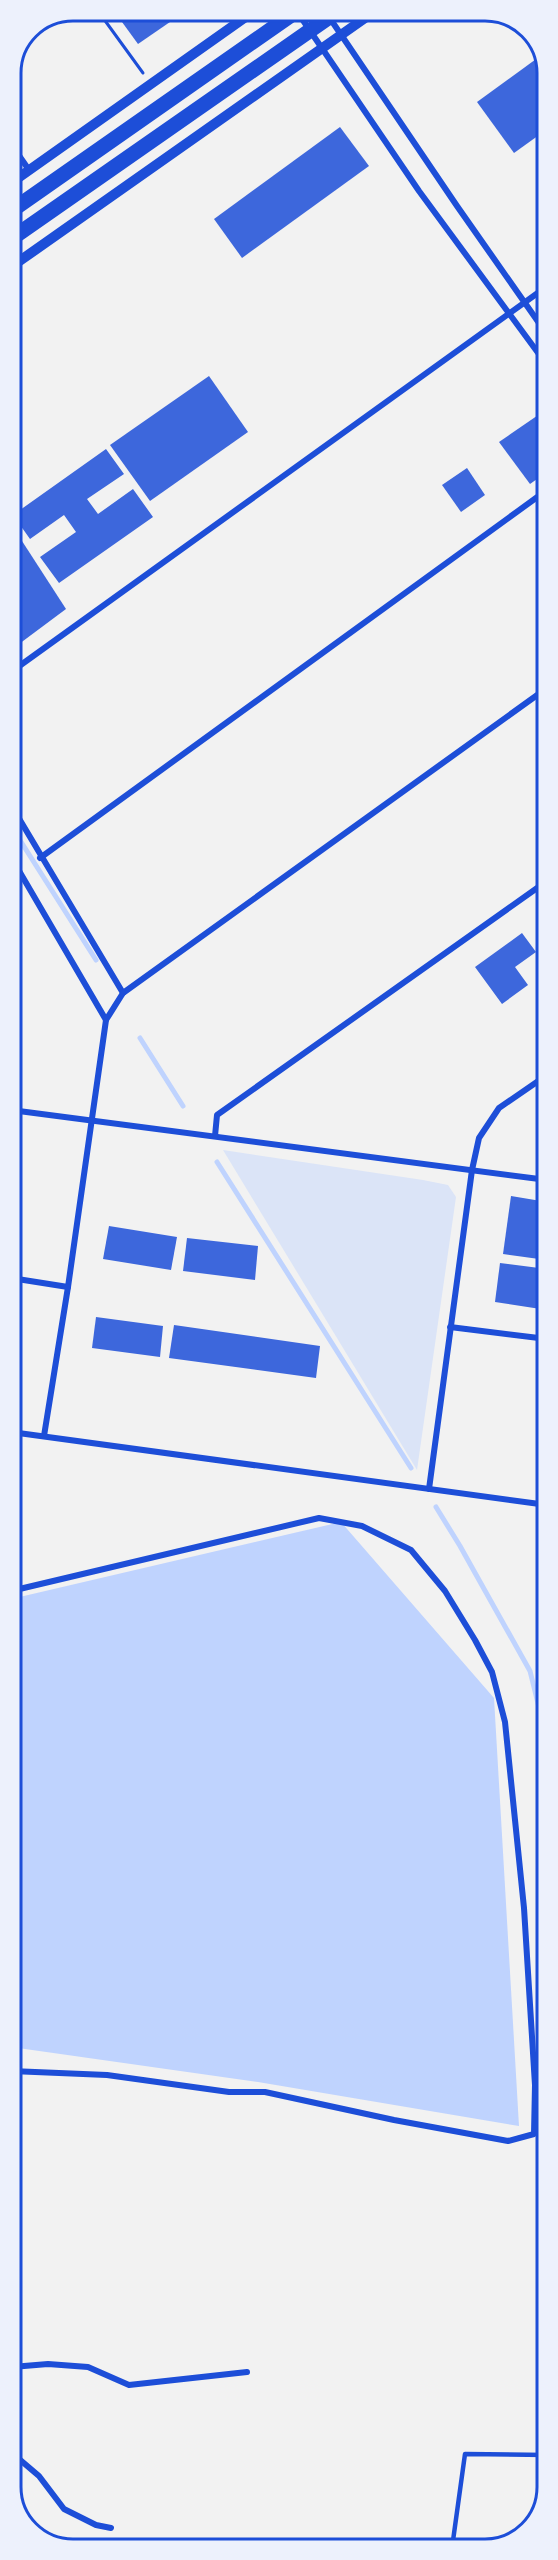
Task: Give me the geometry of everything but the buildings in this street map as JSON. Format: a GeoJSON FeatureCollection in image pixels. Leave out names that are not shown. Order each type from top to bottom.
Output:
{"type":"FeatureCollection","features":[{"type":"Feature","properties":{"kind":"main road"},"geometry":{"type":"LineString","coordinates":[[21,203],[283,21]]}},
{"type":"Feature","properties":{"kind":"main road"},"geometry":{"type":"LineString","coordinates":[[21,232],[321,21]]}},
{"type":"Feature","properties":{"kind":"street"},"geometry":{"type":"LineString","coordinates":[[21,175],[240,21]]}},
{"type":"Feature","properties":{"kind":"street"},"geometry":{"type":"LineString","coordinates":[[304,21],[419,191],[537,352]]}},
{"type":"Feature","properties":{"kind":"street"},"geometry":{"type":"LineString","coordinates":[[335,21],[342,35],[457,207],[537,321]]}},
{"type":"Feature","properties":{"kind":"street"},"geometry":{"type":"LineString","coordinates":[[21,260],[361,21]]}},
{"type":"Feature","properties":{"kind":"street"},"geometry":{"type":"LineString","coordinates":[[21,159],[29,170]]}},
{"type":"Feature","properties":{"kind":"street"},"geometry":{"type":"LineString","coordinates":[[21,665],[537,294]]}},
{"type":"Feature","properties":{"kind":"street"},"geometry":{"type":"LineString","coordinates":[[40,858],[537,496]]}},
{"type":"Feature","properties":{"kind":"street"},"geometry":{"type":"LineString","coordinates":[[44,1436],[69,1287],[90,1121],[106,1020],[123,993],[537,695]]}},
{"type":"Feature","properties":{"kind":"street"},"geometry":{"type":"LineString","coordinates":[[21,824],[123,993]]}},
{"type":"Feature","properties":{"kind":"street"},"geometry":{"type":"LineString","coordinates":[[21,873],[106,1020]]}},
{"type":"Feature","properties":{"kind":"street"},"geometry":{"type":"LineString","coordinates":[[215,1136],[217,1115],[537,888]]}},
{"type":"Feature","properties":{"kind":"street"},"geometry":{"type":"LineString","coordinates":[[429,1489],[472,1170],[479,1138],[499,1108],[537,1082]]}},
{"type":"Feature","properties":{"kind":"street"},"geometry":{"type":"LineString","coordinates":[[21,1111],[537,1179]]}},
{"type":"Feature","properties":{"kind":"street"},"geometry":{"type":"LineString","coordinates":[[21,1280],[69,1287]]}},
{"type":"Feature","properties":{"kind":"street"},"geometry":{"type":"LineString","coordinates":[[450,1327],[537,1338]]}},
{"type":"Feature","properties":{"kind":"street"},"geometry":{"type":"LineString","coordinates":[[21,1433],[537,1504]]}},
{"type":"Feature","properties":{"kind":"street"},"geometry":{"type":"LineString","coordinates":[[21,1589],[319,1518],[362,1526],[411,1550],[445,1592],[475,1640],[492,1672],[505,1722],[524,1908],[535,2085],[534,2134],[508,2141],[394,2120],[265,2092],[229,2092],[107,2075],[21,2071]]}},
{"type":"Feature","properties":{"kind":"street"},"geometry":{"type":"LineString","coordinates":[[21,2366],[48,2364],[88,2367],[129,2385],[247,2372]]}},
{"type":"Feature","properties":{"kind":"street"},"geometry":{"type":"LineString","coordinates":[[21,2460],[39,2476],[64,2509],[96,2525],[111,2528]]}},
{"type":"Feature","properties":{"kind":"lane"},"geometry":{"type":"LineString","coordinates":[[453,2539],[465,2454],[537,2456]]}},
{"type":"Feature","properties":{"kind":"path"},"geometry":{"type":"LineString","coordinates":[[106,21],[144,75]]}},
{"type":"Feature","properties":{"kind":"shaded area"},"geometry":{"type":"Polygon","coordinates":[[[223,1150],[448,1185],[456,1197],[417,1470],[223,1150]]]}},
{"type":"Feature","properties":{"kind":"water"},"geometry":{"type":"Polygon","coordinates":[[[341,1522],[494,1698],[519,2126],[258,2082],[21,2048],[21,1597],[341,1522]]]}},
{"type":"Feature","properties":{"kind":"waterway"},"geometry":{"type":"LineString","coordinates":[[21,842],[96,960]]}},
{"type":"Feature","properties":{"kind":"waterway"},"geometry":{"type":"LineString","coordinates":[[140,1038],[183,1106]]}},
{"type":"Feature","properties":{"kind":"waterway"},"geometry":{"type":"LineString","coordinates":[[217,1162],[411,1468]]}},
{"type":"Feature","properties":{"kind":"waterway"},"geometry":{"type":"LineString","coordinates":[[436,1507],[530,1671],[537,1699]]}}]}
